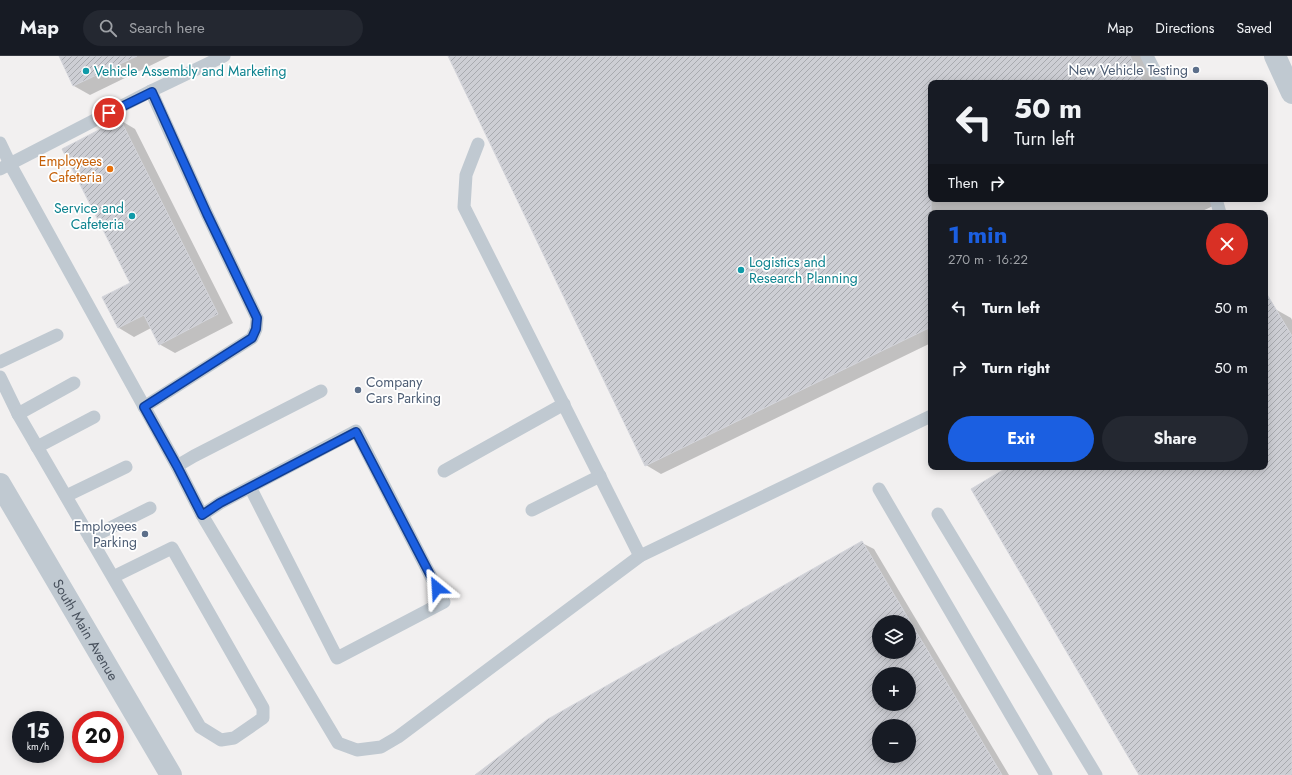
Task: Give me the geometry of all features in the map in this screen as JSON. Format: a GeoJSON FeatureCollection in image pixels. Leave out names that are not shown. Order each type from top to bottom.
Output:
{"type":"FeatureCollection","features":[{"type":"Feature","properties":{"kind":"street"},"geometry":{"type":"LineString","coordinates":[[1274,56],[1292,93]]}},
{"type":"Feature","properties":{"kind":"street","name":"South Main Avenue"},"geometry":{"type":"LineString","coordinates":[[0,484],[171,775]]}},
{"type":"Feature","properties":{"kind":"lane"},"geometry":{"type":"LineString","coordinates":[[5,167],[224,56]]}},
{"type":"Feature","properties":{"kind":"lane"},"geometry":{"type":"LineString","coordinates":[[1147,56],[1159,80]]}},
{"type":"Feature","properties":{"kind":"lane"},"geometry":{"type":"LineString","coordinates":[[144,407],[252,338],[256,329],[257,318],[207,214],[152,92]]}},
{"type":"Feature","properties":{"kind":"lane"},"geometry":{"type":"LineString","coordinates":[[0,143],[5,167],[144,407],[202,515],[338,743],[357,750],[381,747],[398,737],[640,556],[928,417]]}},
{"type":"Feature","properties":{"kind":"lane"},"geometry":{"type":"LineString","coordinates":[[478,144],[466,175],[464,207],[640,556]]}},
{"type":"Feature","properties":{"kind":"lane"},"geometry":{"type":"LineString","coordinates":[[0,362],[57,335]]}},
{"type":"Feature","properties":{"kind":"lane"},"geometry":{"type":"LineString","coordinates":[[0,377],[18,414],[200,727],[221,740],[234,738],[263,718],[263,708],[172,548],[113,577]]}},
{"type":"Feature","properties":{"kind":"lane"},"geometry":{"type":"LineString","coordinates":[[18,414],[74,383]]}},
{"type":"Feature","properties":{"kind":"lane"},"geometry":{"type":"LineString","coordinates":[[177,466],[322,391]]}},
{"type":"Feature","properties":{"kind":"lane"},"geometry":{"type":"LineString","coordinates":[[444,471],[564,404]]}},
{"type":"Feature","properties":{"kind":"lane"},"geometry":{"type":"LineString","coordinates":[[37,447],[94,417]]}},
{"type":"Feature","properties":{"kind":"lane"},"geometry":{"type":"LineString","coordinates":[[202,515],[220,503],[356,432],[444,602],[337,658],[250,488]]}},
{"type":"Feature","properties":{"kind":"lane"},"geometry":{"type":"LineString","coordinates":[[66,496],[126,467]]}},
{"type":"Feature","properties":{"kind":"lane"},"geometry":{"type":"LineString","coordinates":[[532,510],[600,476]]}},
{"type":"Feature","properties":{"kind":"lane"},"geometry":{"type":"LineString","coordinates":[[879,489],[1046,775]]}},
{"type":"Feature","properties":{"kind":"lane"},"geometry":{"type":"LineString","coordinates":[[90,538],[150,508]]}},
{"type":"Feature","properties":{"kind":"lane"},"geometry":{"type":"LineString","coordinates":[[938,514],[1096,775]]}},
{"type":"Feature","properties":{"kind":"building","name":"Vehicle Assembly and Marketing"},"geometry":{"type":"Polygon","coordinates":[[[59,56],[137,56],[73,86],[59,56]]]}},
{"type":"Feature","properties":{"kind":"building","name":"Logistics and Research Planning"},"geometry":{"type":"Polygon","coordinates":[[[448,56],[1130,56],[1142,80],[928,80],[928,202],[931,202],[931,210],[928,210],[928,328],[645,466],[448,56]]]}},
{"type":"Feature","properties":{"kind":"building","name":"Service and Cafeteria"},"geometry":{"type":"Polygon","coordinates":[[[120,119],[218,314],[159,345],[144,315],[118,328],[102,297],[130,283],[62,149],[120,119]]]}},
{"type":"Feature","properties":{"kind":"building"},"geometry":{"type":"Polygon","coordinates":[[[1268,296],[1292,336],[1292,775],[1139,775],[971,489],[1003,470],[1268,470],[1268,296]]]}},
{"type":"Feature","properties":{"kind":"building"},"geometry":{"type":"Polygon","coordinates":[[[862,541],[906,615],[872,615],[872,659],[916,659],[916,631],[1002,775],[475,775],[548,719],[862,541]]]}},
{"type":"Feature","properties":{"kind":"place","name":"New Vehicle Testing"},"geometry":{"type":"Point","coordinates":[1196,70]}},
{"type":"Feature","properties":{"kind":"place","name":"Vehicle Assembly and Marketing"},"geometry":{"type":"Point","coordinates":[86,71]}},
{"type":"Feature","properties":{"kind":"place","name":"Employees Cafeteria"},"geometry":{"type":"Point","coordinates":[110,169]}},
{"type":"Feature","properties":{"kind":"place","name":"Service and Cafeteria"},"geometry":{"type":"Point","coordinates":[132,216]}},
{"type":"Feature","properties":{"kind":"place","name":"Logistics and Research Planning"},"geometry":{"type":"Point","coordinates":[741,270]}},
{"type":"Feature","properties":{"kind":"place","name":"Company Cars Parking"},"geometry":{"type":"Point","coordinates":[358,390]}},
{"type":"Feature","properties":{"kind":"place","name":"Employees Parking"},"geometry":{"type":"Point","coordinates":[145,534]}},
{"type":"Feature","properties":{"kind":"route"},"geometry":{"type":"LineString","coordinates":[[109,113],[152,92],[207,214],[257,318],[256,329],[252,338],[144,407],[202,515],[220,503],[356,432],[437,588]]}}]}
